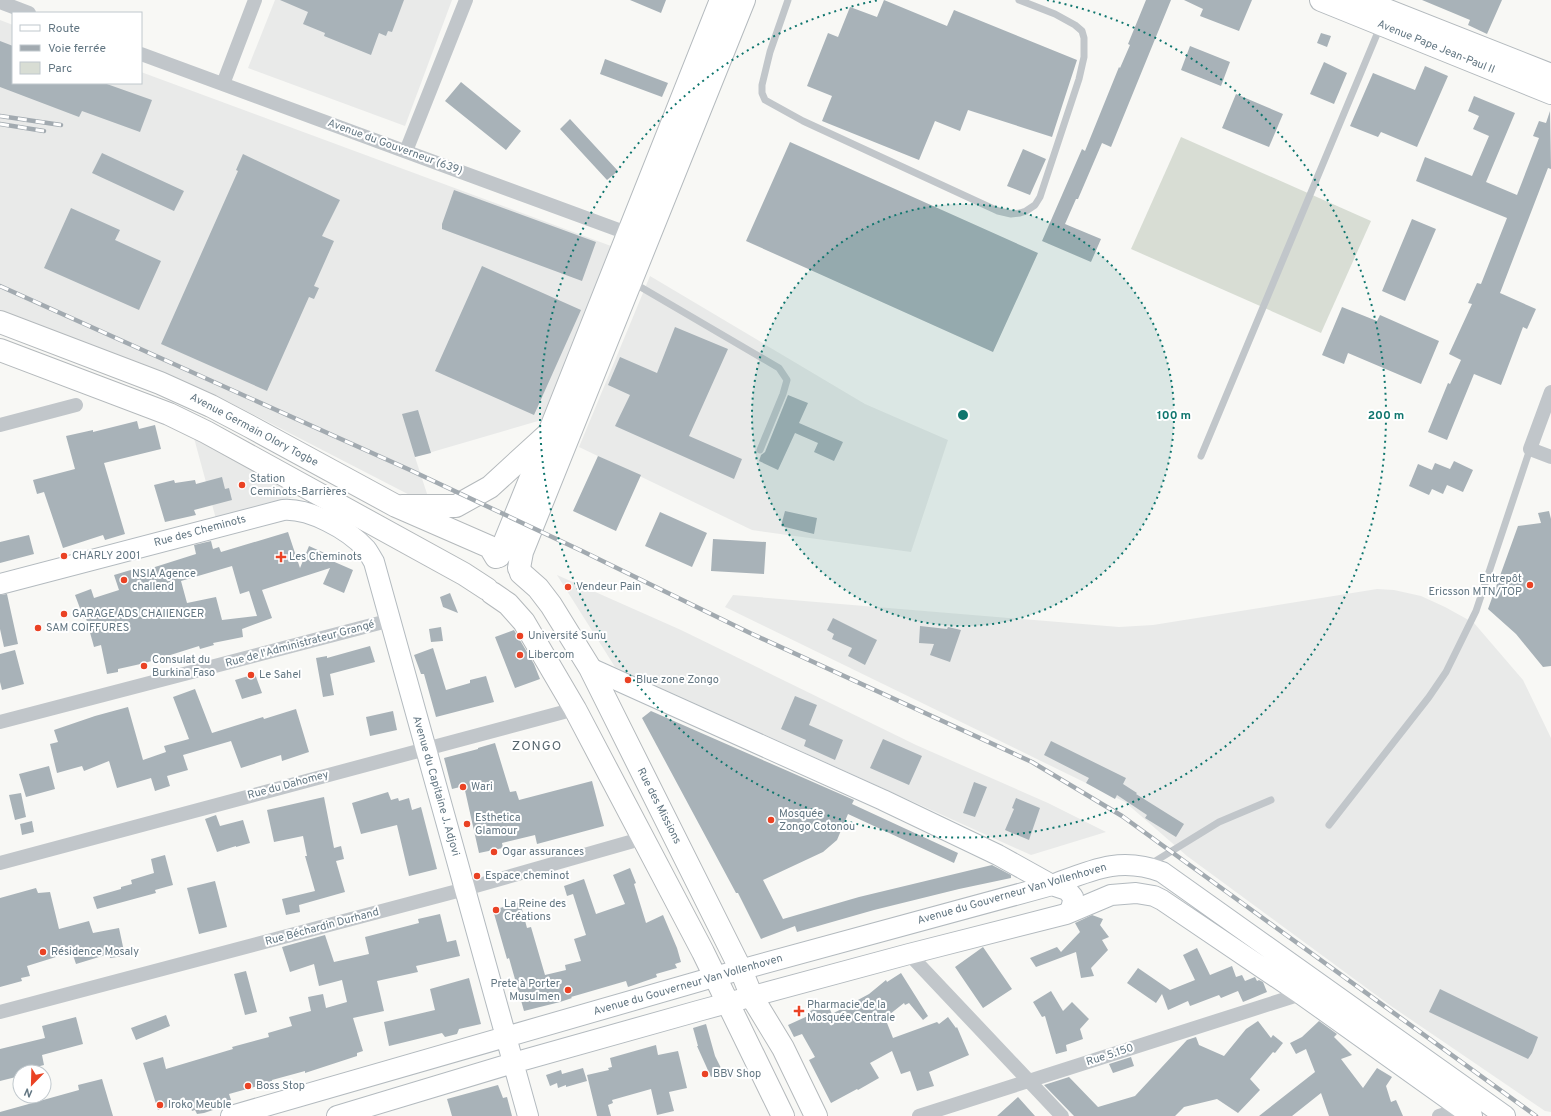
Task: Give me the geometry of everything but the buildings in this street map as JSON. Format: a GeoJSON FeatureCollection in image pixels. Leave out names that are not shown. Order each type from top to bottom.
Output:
{"type":"FeatureCollection","features":[{"type":"Feature","properties":{"kind":"main road"},"geometry":{"type":"LineString","coordinates":[[498,556],[549,434],[721,0]]}},
{"type":"Feature","properties":{"kind":"main road"},"geometry":{"type":"LineString","coordinates":[[520,570],[511,558],[498,556],[488,561],[482,571],[484,584],[489,591],[504,595],[510,593],[519,585],[521,580],[520,570],[522,552],[632,282],[744,0]]}},
{"type":"Feature","properties":{"kind":"main road","name":"Avenue Pape Jean-Paul II"},"geometry":{"type":"LineString","coordinates":[[1321,0],[1382,11],[1551,75]]}},
{"type":"Feature","properties":{"kind":"main road","name":"Avenue Pape Jean-Paul II"},"geometry":{"type":"LineString","coordinates":[[1361,0],[1551,93]]}},
{"type":"Feature","properties":{"kind":"main road","name":"Avenue Germain Olory Togbe"},"geometry":{"type":"LineString","coordinates":[[0,322],[186,394],[250,426],[396,506],[490,547],[498,556]]}},
{"type":"Feature","properties":{"kind":"main road"},"geometry":{"type":"LineString","coordinates":[[0,350],[169,414],[200,429],[464,574],[508,604],[524,622],[575,708],[703,952],[783,1116]]}},
{"type":"Feature","properties":{"kind":"main road"},"geometry":{"type":"LineString","coordinates":[[396,506],[456,506],[490,487],[549,434]]}},
{"type":"Feature","properties":{"kind":"main road","name":"Avenue du Capitaine J. Adjovi"},"geometry":{"type":"LineString","coordinates":[[283,510],[294,509],[314,515],[352,536],[366,549],[374,562],[528,1116]]}},
{"type":"Feature","properties":{"kind":"main road","name":"Rue des Cheminots"},"geometry":{"type":"LineString","coordinates":[[0,584],[283,510]]}},
{"type":"Feature","properties":{"kind":"main road","name":"Rue des Missions"},"geometry":{"type":"LineString","coordinates":[[520,570],[538,588],[551,605],[590,668],[741,970],[752,997],[783,1048],[816,1116]]}},
{"type":"Feature","properties":{"kind":"main road"},"geometry":{"type":"LineString","coordinates":[[590,668],[898,807],[998,854],[1052,885],[1067,890],[1073,897],[1072,906],[1066,914]]}},
{"type":"Feature","properties":{"kind":"main road","name":"Avenue du Gouverneur Van Vollenhoven"},"geometry":{"type":"LineString","coordinates":[[231,1116],[714,977],[1052,885],[1108,866],[1131,864],[1147,866],[1162,872],[1504,1116]]}},
{"type":"Feature","properties":{"kind":"main road"},"geometry":{"type":"LineString","coordinates":[[337,1116],[513,1063],[727,1003],[1066,914],[1112,895],[1122,893],[1136,893],[1154,896],[1162,900],[1301,994],[1467,1112]]}},
{"type":"Feature","properties":{"kind":"street"},"geometry":{"type":"LineString","coordinates":[[222,84],[255,0]]}},
{"type":"Feature","properties":{"kind":"street"},"geometry":{"type":"LineString","coordinates":[[406,152],[466,0]]}},
{"type":"Feature","properties":{"kind":"street"},"geometry":{"type":"LineString","coordinates":[[0,2],[26,12]]}},
{"type":"Feature","properties":{"kind":"street","name":"Avenue du Gouverneur (639)"},"geometry":{"type":"LineString","coordinates":[[142,54],[648,241]]}},
{"type":"Feature","properties":{"kind":"street"},"geometry":{"type":"LineString","coordinates":[[1551,392],[1530,449],[1551,457]]}},
{"type":"Feature","properties":{"kind":"street"},"geometry":{"type":"LineString","coordinates":[[0,425],[76,405]]}},
{"type":"Feature","properties":{"kind":"street","name":"Rue de l'Administrateur Grangé"},"geometry":{"type":"LineString","coordinates":[[0,722],[390,620]]}},
{"type":"Feature","properties":{"kind":"street","name":"Rue du Dahomey"},"geometry":{"type":"LineString","coordinates":[[0,863],[575,708]]}},
{"type":"Feature","properties":{"kind":"street","name":"Rue Béchardin Durhand"},"geometry":{"type":"LineString","coordinates":[[0,1012],[465,889],[644,838]]}},
{"type":"Feature","properties":{"kind":"street"},"geometry":{"type":"LineString","coordinates":[[909,954],[1062,1116]]}},
{"type":"Feature","properties":{"kind":"street","name":"Rue 5.150"},"geometry":{"type":"LineString","coordinates":[[919,1116],[1301,994]]}},
{"type":"Feature","properties":{"kind":"street","name":"Rue des Missions"},"geometry":{"type":"LineString","coordinates":[[783,1048],[827,1116]]}},
{"type":"Feature","properties":{"kind":"street"},"geometry":{"type":"LineString","coordinates":[[754,1058],[774,1116]]}},
{"type":"Feature","properties":{"kind":"street"},"geometry":{"type":"LineString","coordinates":[[1439,1116],[1467,1112]]}},
{"type":"Feature","properties":{"kind":"lane"},"geometry":{"type":"LineString","coordinates":[[788,0],[770,52],[762,85],[762,93],[765,100],[803,121],[966,197],[998,211],[1011,214],[1026,211],[1035,205],[1040,197],[1079,79],[1085,48],[1082,31],[1075,25],[1055,14],[1020,0]]}},
{"type":"Feature","properties":{"kind":"lane"},"geometry":{"type":"LineString","coordinates":[[1202,456],[1382,11]]}},
{"type":"Feature","properties":{"kind":"lane"},"geometry":{"type":"LineString","coordinates":[[632,282],[779,368],[787,380],[783,394],[760,450]]}},
{"type":"Feature","properties":{"kind":"lane"},"geometry":{"type":"LineString","coordinates":[[1329,826],[1429,697],[1446,672],[1476,611],[1530,449]]}},
{"type":"Feature","properties":{"kind":"lane"},"geometry":{"type":"LineString","coordinates":[[1147,866],[1219,822],[1271,800]]}},
{"type":"Feature","properties":{"kind":"shaded area"},"geometry":{"type":"Polygon","coordinates":[[[275,0],[452,0],[405,126],[248,68],[275,0]]]}},
{"type":"Feature","properties":{"kind":"shaded area"},"geometry":{"type":"Polygon","coordinates":[[[0,20],[12,25],[12,84],[142,84],[142,72],[611,246],[545,419],[415,457],[431,506],[229,402],[157,370],[0,310],[0,20]]]}},
{"type":"Feature","properties":{"kind":"shaded area"},"geometry":{"type":"Polygon","coordinates":[[[650,276],[865,404],[948,440],[911,552],[752,530],[579,447],[650,276]]]}},
{"type":"Feature","properties":{"kind":"shaded area"},"geometry":{"type":"Polygon","coordinates":[[[194,438],[298,496],[216,519],[194,438]]]}},
{"type":"Feature","properties":{"kind":"shaded area"},"geometry":{"type":"Polygon","coordinates":[[[557,575],[681,630],[916,745],[1048,803],[1106,832],[1031,855],[615,667],[557,575]]]}},
{"type":"Feature","properties":{"kind":"shaded area"},"geometry":{"type":"Polygon","coordinates":[[[1377,589],[1394,590],[1421,596],[1474,623],[1523,680],[1551,738],[1551,1112],[1545,1111],[1391,1006],[1187,856],[1125,802],[725,607],[733,595],[1119,627],[1153,625],[1377,589]]]}},
{"type":"Feature","properties":{"kind":"green space"},"geometry":{"type":"Polygon","coordinates":[[[1181,137],[1371,221],[1321,333],[1131,249],[1181,137]]]}},
{"type":"Feature","properties":{"kind":"railway"},"geometry":{"type":"LineString","coordinates":[[0,116],[61,125]]}},
{"type":"Feature","properties":{"kind":"railway"},"geometry":{"type":"LineString","coordinates":[[0,124],[44,131]]}},
{"type":"Feature","properties":{"kind":"railway"},"geometry":{"type":"LineString","coordinates":[[0,286],[410,470],[582,551],[750,633],[1032,762],[1122,816],[1536,1116]]}},
{"type":"Feature","properties":{"kind":"place","name":"Station Ceminots-Barrières"},"geometry":{"type":"Point","coordinates":[242,485]}},
{"type":"Feature","properties":{"kind":"place","name":"CHARLY 2001"},"geometry":{"type":"Point","coordinates":[64,556]}},
{"type":"Feature","properties":{"kind":"place","name":"Les Cheminots"},"geometry":{"type":"Point","coordinates":[281,557]}},
{"type":"Feature","properties":{"kind":"place","name":"NSIA Agence challend"},"geometry":{"type":"Point","coordinates":[124,580]}},
{"type":"Feature","properties":{"kind":"place","name":"Entrepôt Ericsson MTN/TOP"},"geometry":{"type":"Point","coordinates":[1530,585]}},
{"type":"Feature","properties":{"kind":"place","name":"Vendeur Pain"},"geometry":{"type":"Point","coordinates":[568,587]}},
{"type":"Feature","properties":{"kind":"place","name":"GARAGE ADS CHAIIENGER"},"geometry":{"type":"Point","coordinates":[64,614]}},
{"type":"Feature","properties":{"kind":"place","name":"SAM COIFFURES"},"geometry":{"type":"Point","coordinates":[38,628]}},
{"type":"Feature","properties":{"kind":"place","name":"Université Sunu"},"geometry":{"type":"Point","coordinates":[520,636]}},
{"type":"Feature","properties":{"kind":"place","name":"Libercom"},"geometry":{"type":"Point","coordinates":[520,655]}},
{"type":"Feature","properties":{"kind":"place","name":"Consulat du Burkina Faso"},"geometry":{"type":"Point","coordinates":[144,666]}},
{"type":"Feature","properties":{"kind":"place","name":"Le Sahel"},"geometry":{"type":"Point","coordinates":[251,675]}},
{"type":"Feature","properties":{"kind":"place","name":"Blue zone Zongo"},"geometry":{"type":"Point","coordinates":[628,680]}},
{"type":"Feature","properties":{"kind":"place","name":"Wari"},"geometry":{"type":"Point","coordinates":[463,787]}},
{"type":"Feature","properties":{"kind":"place","name":"Mosquée Zongo Cotonou"},"geometry":{"type":"Point","coordinates":[771,820]}},
{"type":"Feature","properties":{"kind":"place","name":"Esthetica Glamour"},"geometry":{"type":"Point","coordinates":[467,824]}},
{"type":"Feature","properties":{"kind":"place","name":"Ogar assurances"},"geometry":{"type":"Point","coordinates":[494,852]}},
{"type":"Feature","properties":{"kind":"place","name":"Espace cheminot"},"geometry":{"type":"Point","coordinates":[477,876]}},
{"type":"Feature","properties":{"kind":"place","name":"La Reine des Créations"},"geometry":{"type":"Point","coordinates":[496,910]}},
{"type":"Feature","properties":{"kind":"place","name":"Résidence Mosaly"},"geometry":{"type":"Point","coordinates":[43,952]}},
{"type":"Feature","properties":{"kind":"place","name":"Prete à Porter Musulmen"},"geometry":{"type":"Point","coordinates":[568,990]}},
{"type":"Feature","properties":{"kind":"place","name":"Pharmacie de la Mosquée Centrale"},"geometry":{"type":"Point","coordinates":[799,1011]}},
{"type":"Feature","properties":{"kind":"place","name":"BBV Shop"},"geometry":{"type":"Point","coordinates":[705,1074]}},
{"type":"Feature","properties":{"kind":"place","name":"Boss Stop"},"geometry":{"type":"Point","coordinates":[248,1086]}},
{"type":"Feature","properties":{"kind":"place","name":"Iroko Meuble"},"geometry":{"type":"Point","coordinates":[160,1105]}},
{"type":"Feature","properties":{"kind":"district","name":"ZONGO"},"geometry":{"type":"Point","coordinates":[537,747]}}]}
